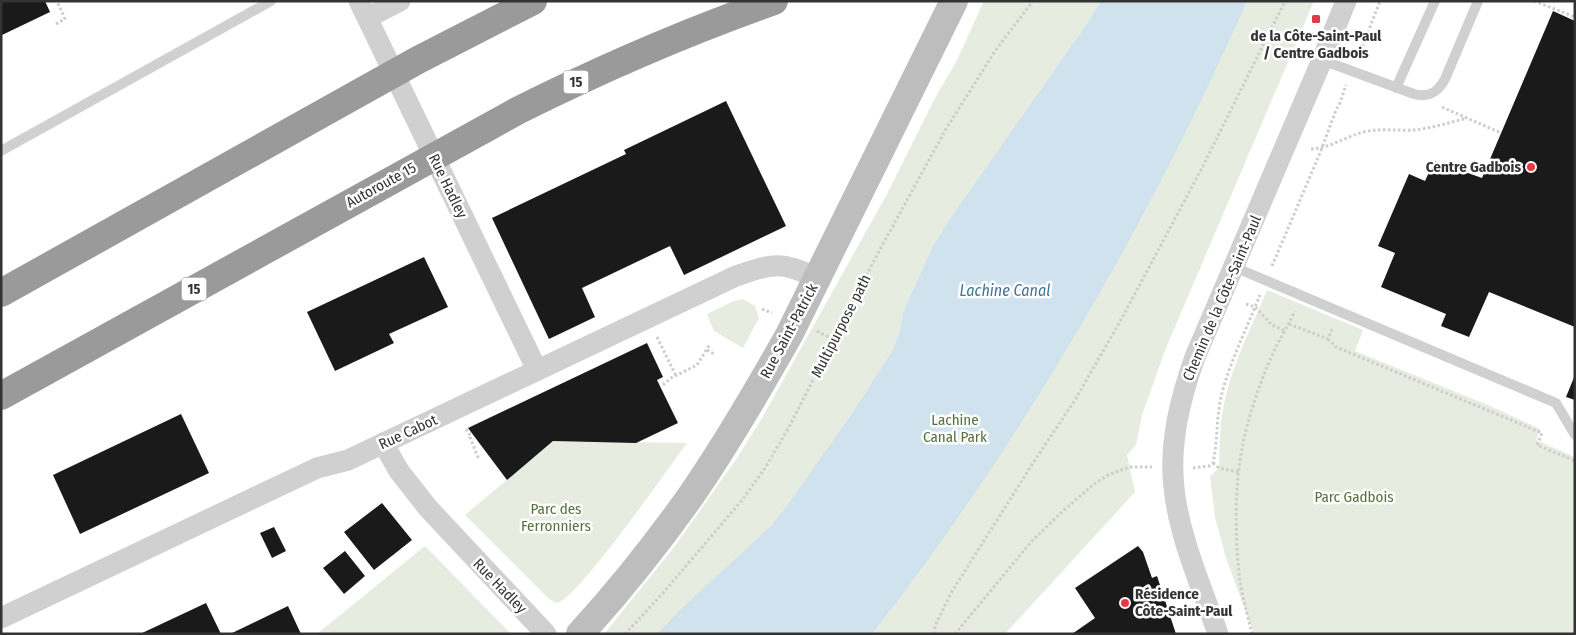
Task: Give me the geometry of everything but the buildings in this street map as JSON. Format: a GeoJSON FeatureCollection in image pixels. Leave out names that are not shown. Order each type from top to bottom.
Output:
{"type":"FeatureCollection","features":[{"type":"Feature","properties":{"kind":"highway"},"geometry":{"type":"LineString","coordinates":[[1,293],[451,42],[533,1]]}},
{"type":"Feature","properties":{"kind":"highway","name":"Autoroute 15"},"geometry":{"type":"LineString","coordinates":[[1,396],[519,110],[607,67],[700,28],[774,1]]}},
{"type":"Feature","properties":{"kind":"main road","name":"Rue Saint-Patrick"},"geometry":{"type":"LineString","coordinates":[[580,634],[617,592],[709,469],[789,335],[954,1]]}},
{"type":"Feature","properties":{"kind":"street"},"geometry":{"type":"LineString","coordinates":[[363,10],[400,1]]}},
{"type":"Feature","properties":{"kind":"street","name":"Chemin de la Côte-Saint-Paul"},"geometry":{"type":"LineString","coordinates":[[1218,634],[1186,541],[1174,488],[1173,446],[1180,403],[1195,357],[1346,1]]}},
{"type":"Feature","properties":{"kind":"street","name":"Rue Hadley"},"geometry":{"type":"LineString","coordinates":[[363,10],[537,370]]}},
{"type":"Feature","properties":{"kind":"street","name":"Rue Cabot"},"geometry":{"type":"LineString","coordinates":[[1,618],[317,468],[348,460],[725,281],[747,272],[781,265],[797,268],[816,278]]}},
{"type":"Feature","properties":{"kind":"street","name":"Rue Hadley"},"geometry":{"type":"LineString","coordinates":[[384,443],[399,471],[424,504],[546,634]]}},
{"type":"Feature","properties":{"kind":"lane"},"geometry":{"type":"LineString","coordinates":[[1,151],[271,1]]}},
{"type":"Feature","properties":{"kind":"lane"},"geometry":{"type":"LineString","coordinates":[[1396,88],[1434,1]]}},
{"type":"Feature","properties":{"kind":"lane"},"geometry":{"type":"LineString","coordinates":[[1322,60],[1420,96],[1433,93],[1441,87],[1478,1]]}},
{"type":"Feature","properties":{"kind":"lane"},"geometry":{"type":"LineString","coordinates":[[1234,267],[1556,403],[1575,435]]}},
{"type":"Feature","properties":{"kind":"path"},"geometry":{"type":"LineString","coordinates":[[56,24],[66,20],[57,1]]}},
{"type":"Feature","properties":{"kind":"path","name":"Multipurpose path"},"geometry":{"type":"LineString","coordinates":[[625,634],[663,593],[753,486],[776,451],[877,255],[967,93],[994,51],[1033,1]]}},
{"type":"Feature","properties":{"kind":"path"},"geometry":{"type":"LineString","coordinates":[[934,634],[951,593],[1033,463],[1060,424],[1122,318],[1207,158],[1285,1]]}},
{"type":"Feature","properties":{"kind":"path"},"geometry":{"type":"LineString","coordinates":[[1358,57],[1380,1]]}},
{"type":"Feature","properties":{"kind":"path"},"geometry":{"type":"LineString","coordinates":[[1534,1],[1575,17]]}},
{"type":"Feature","properties":{"kind":"path"},"geometry":{"type":"LineString","coordinates":[[1272,268],[1343,92]]}},
{"type":"Feature","properties":{"kind":"path"},"geometry":{"type":"LineString","coordinates":[[1438,105],[1501,133]]}},
{"type":"Feature","properties":{"kind":"path"},"geometry":{"type":"LineString","coordinates":[[1311,149],[1321,148],[1362,132],[1421,129],[1467,118]]}},
{"type":"Feature","properties":{"kind":"path"},"geometry":{"type":"LineString","coordinates":[[1213,463],[1222,393],[1236,352],[1262,290]]}},
{"type":"Feature","properties":{"kind":"path"},"geometry":{"type":"LineString","coordinates":[[1246,304],[1255,307],[1272,325],[1285,331]]}},
{"type":"Feature","properties":{"kind":"path"},"geometry":{"type":"LineString","coordinates":[[1252,634],[1238,563],[1239,472],[1242,449],[1255,401],[1277,345],[1296,310]]}},
{"type":"Feature","properties":{"kind":"path"},"geometry":{"type":"LineString","coordinates":[[1289,324],[1328,339],[1336,347],[1542,433],[1537,445],[1575,461]]}},
{"type":"Feature","properties":{"kind":"path"},"geometry":{"type":"LineString","coordinates":[[1328,339],[1334,325]]}},
{"type":"Feature","properties":{"kind":"path"},"geometry":{"type":"LineString","coordinates":[[813,328],[834,340]]}},
{"type":"Feature","properties":{"kind":"path"},"geometry":{"type":"LineString","coordinates":[[656,334],[676,376]]}},
{"type":"Feature","properties":{"kind":"path"},"geometry":{"type":"LineString","coordinates":[[663,384],[697,365],[710,344]]}},
{"type":"Feature","properties":{"kind":"path"},"geometry":{"type":"LineString","coordinates":[[707,350],[714,354]]}},
{"type":"Feature","properties":{"kind":"path"},"geometry":{"type":"LineString","coordinates":[[464,426],[471,436],[470,438],[479,460]]}},
{"type":"Feature","properties":{"kind":"path"},"geometry":{"type":"LineString","coordinates":[[1203,467],[1213,463]]}},
{"type":"Feature","properties":{"kind":"path"},"geometry":{"type":"LineString","coordinates":[[1213,463],[1219,468],[1239,472]]}},
{"type":"Feature","properties":{"kind":"path"},"geometry":{"type":"LineString","coordinates":[[956,634],[1031,542],[1064,510],[1094,484],[1108,475],[1134,466]]}},
{"type":"Feature","properties":{"kind":"green space","name":"Lachine Canal Park"},"geometry":{"type":"Polygon","coordinates":[[[984,1],[1314,1],[1166,348],[1142,415],[1136,445],[1127,455],[1135,492],[1005,634],[604,634],[675,546],[737,458],[762,418],[887,194],[935,98],[956,62],[984,1]]]}},
{"type":"Feature","properties":{"kind":"green space","name":"Parc Gadbois"},"geometry":{"type":"Polygon","coordinates":[[[1267,290],[1363,330],[1355,351],[1488,405],[1540,429],[1536,440],[1575,457],[1575,634],[1254,634],[1226,558],[1215,517],[1210,476],[1219,468],[1220,432],[1226,394],[1242,349],[1267,290]]]}},
{"type":"Feature","properties":{"kind":"green space"},"geometry":{"type":"Polygon","coordinates":[[[743,299],[755,306],[759,318],[743,348],[714,331],[707,314],[734,301],[743,299]]]}},
{"type":"Feature","properties":{"kind":"green space","name":"Parc des Ferronniers"},"geometry":{"type":"Polygon","coordinates":[[[553,441],[687,443],[602,557],[568,596],[557,603],[549,599],[465,515],[553,441]]]}},
{"type":"Feature","properties":{"kind":"green space"},"geometry":{"type":"Polygon","coordinates":[[[425,546],[511,634],[317,634],[425,546]]]}},
{"type":"Feature","properties":{"kind":"water","name":"Lachine Canal"},"geometry":{"type":"Polygon","coordinates":[[[1101,1],[1247,1],[1209,85],[1125,249],[1031,408],[980,485],[872,634],[657,634],[681,609],[771,526],[851,415],[893,350],[901,328],[903,313],[933,246],[1101,1]]]}},
{"type":"Feature","properties":{"kind":"place","name":"de la Côte-Saint-Paul / Centre Gadbois"},"geometry":{"type":"Point","coordinates":[1316,19]}},
{"type":"Feature","properties":{"kind":"place","name":"Centre Gadbois"},"geometry":{"type":"Point","coordinates":[1531,167]}},
{"type":"Feature","properties":{"kind":"place","name":"Résidence Côte-Saint-Paul"},"geometry":{"type":"Point","coordinates":[1125,603]}}]}
